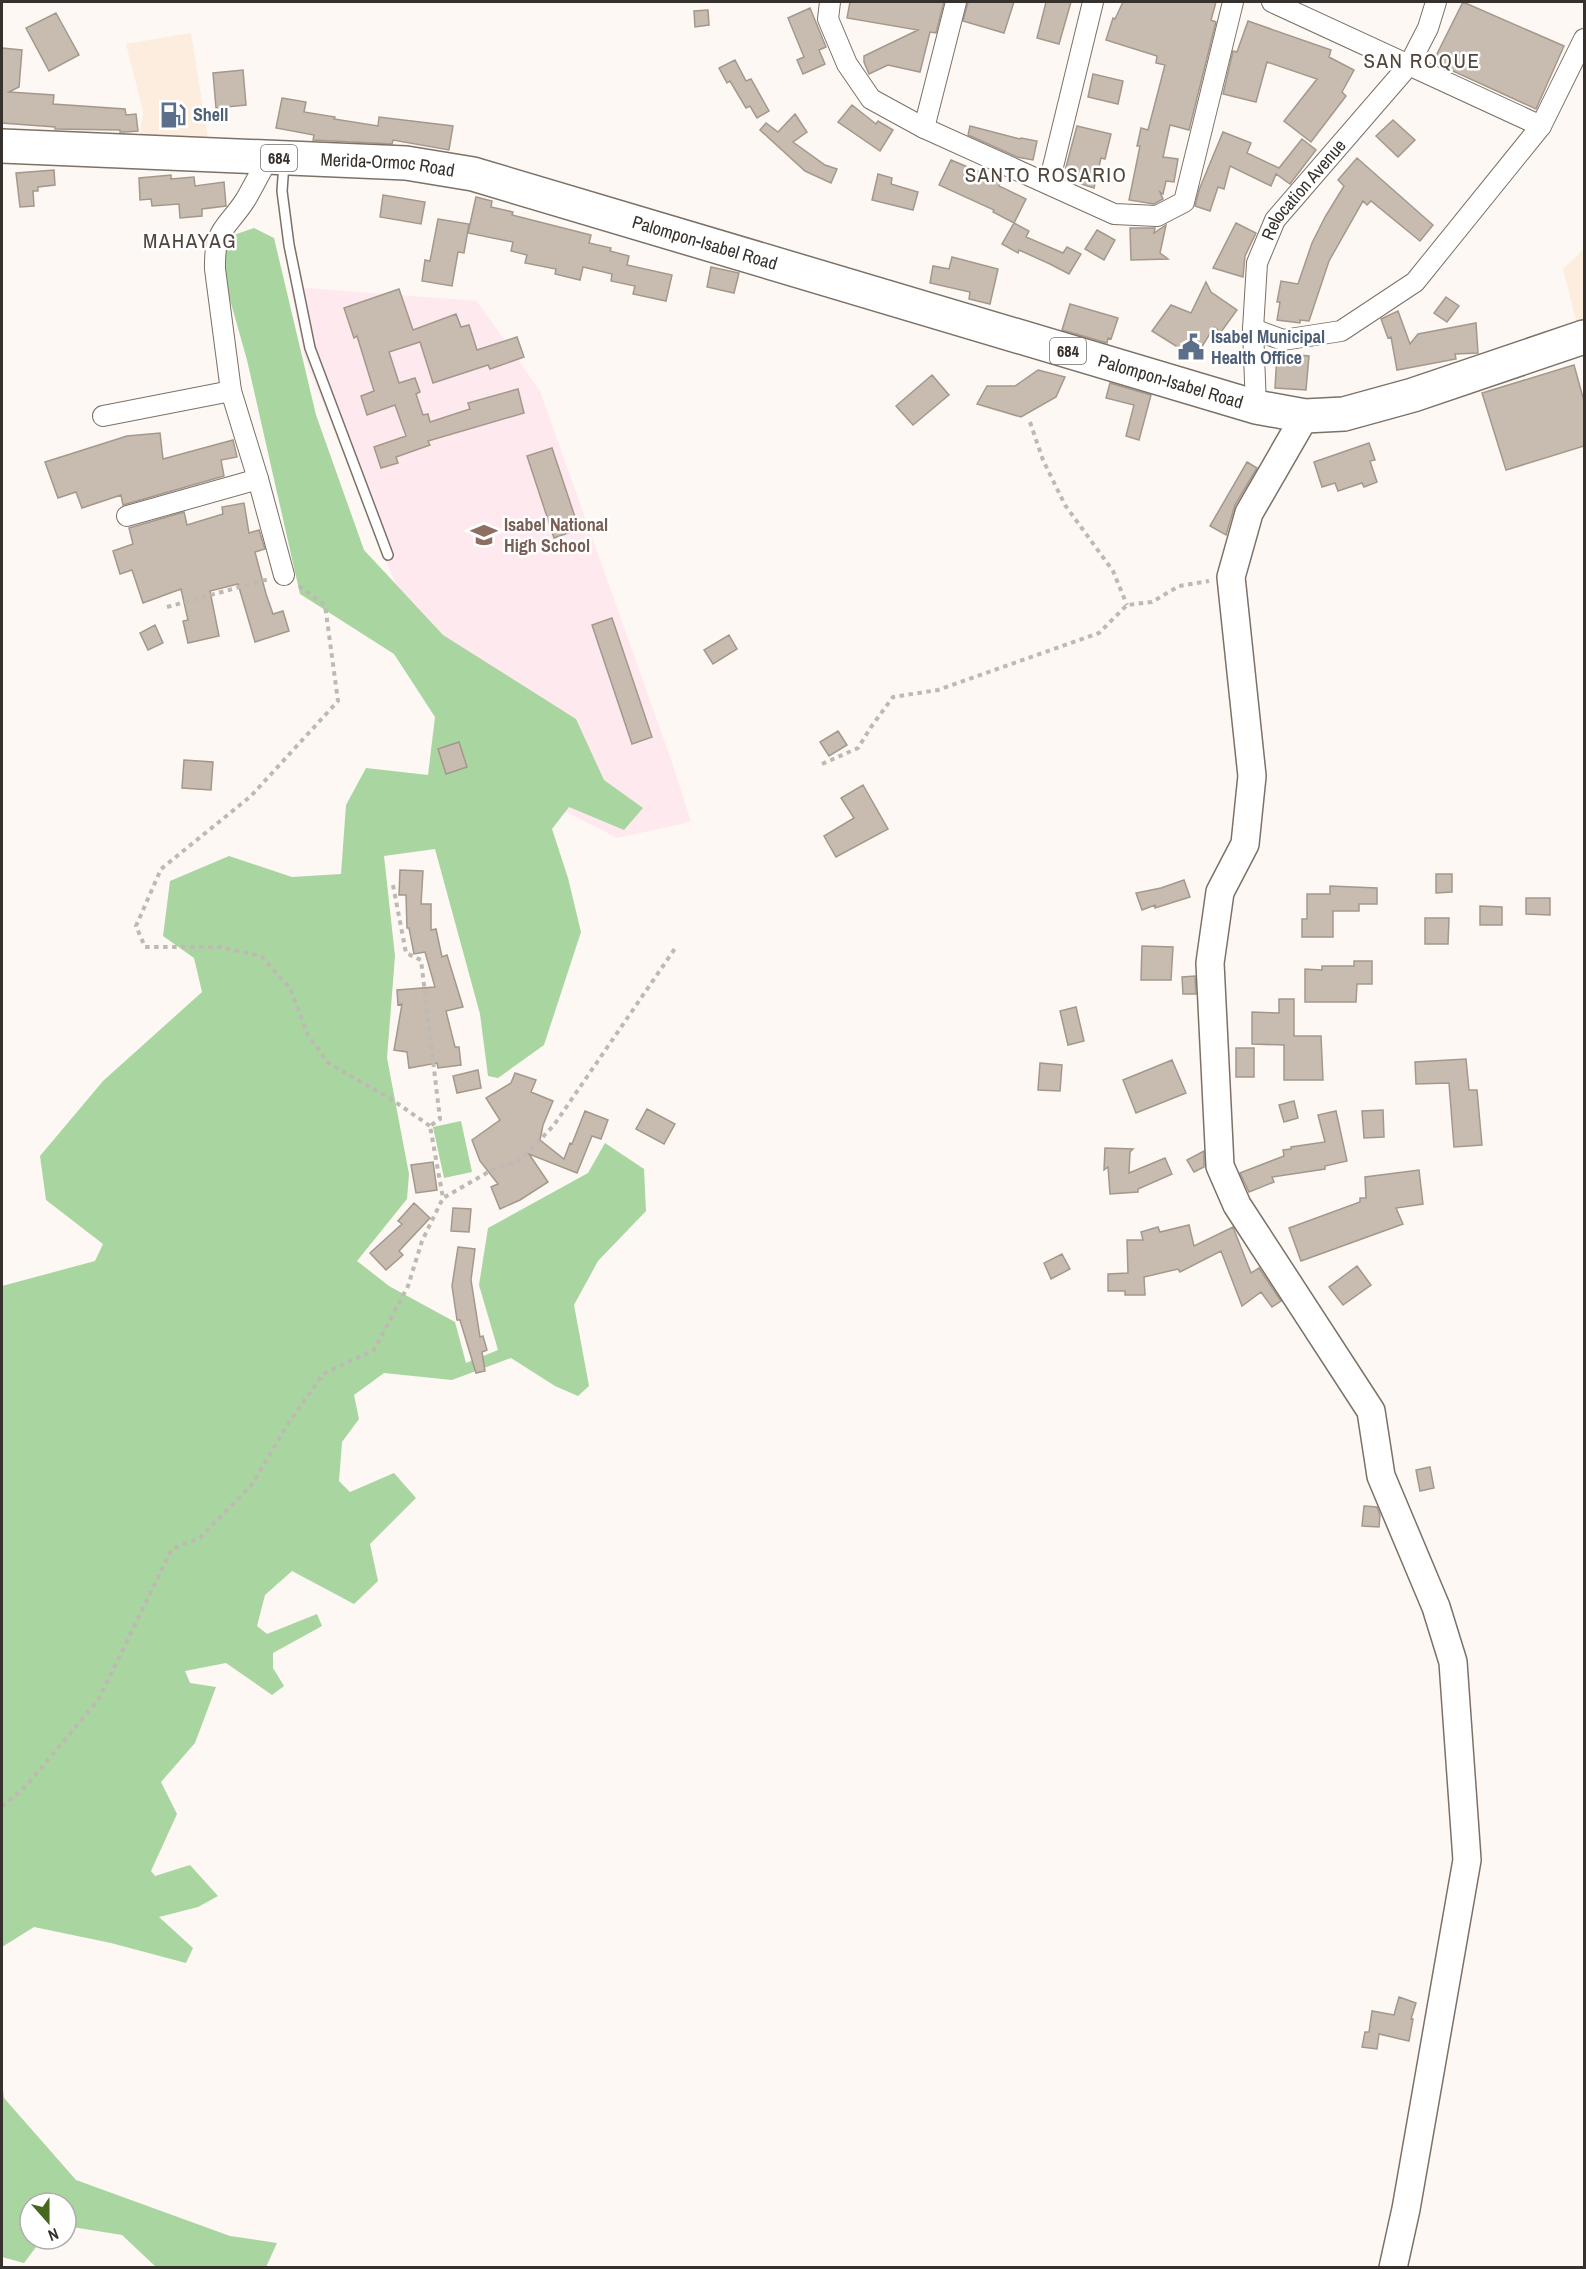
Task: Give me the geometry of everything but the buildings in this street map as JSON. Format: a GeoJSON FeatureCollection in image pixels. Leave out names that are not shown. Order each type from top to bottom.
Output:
{"type":"FeatureCollection","features":[{"type":"Feature","properties":{"kind":"highway","name":"Merida-Ormoc Road"},"geometry":{"type":"LineString","coordinates":[[2,146],[406,163],[472,174],[552,196]]}},
{"type":"Feature","properties":{"kind":"highway","name":"Palompon-Isabel Road"},"geometry":{"type":"LineString","coordinates":[[552,196],[1256,407],[1305,416],[1344,414],[1413,395],[1584,337]]}},
{"type":"Feature","properties":{"kind":"street"},"geometry":{"type":"LineString","coordinates":[[830,2],[828,19],[839,46],[847,64],[871,99],[924,128],[1114,214],[1157,216],[1184,202],[1233,2]]}},
{"type":"Feature","properties":{"kind":"street"},"geometry":{"type":"LineString","coordinates":[[924,128],[956,2]]}},
{"type":"Feature","properties":{"kind":"street"},"geometry":{"type":"LineString","coordinates":[[1049,183],[1093,2]]}},
{"type":"Feature","properties":{"kind":"street"},"geometry":{"type":"LineString","coordinates":[[1272,2],[1541,126]]}},
{"type":"Feature","properties":{"kind":"street","name":"Relocation Avenue"},"geometry":{"type":"LineString","coordinates":[[1256,407],[1253,329],[1257,263],[1275,220],[1409,65],[1428,28],[1436,2]]}},
{"type":"Feature","properties":{"kind":"street"},"geometry":{"type":"LineString","coordinates":[[1253,329],[1283,340],[1341,331],[1415,282],[1541,126],[1584,39]]}},
{"type":"Feature","properties":{"kind":"street"},"geometry":{"type":"LineString","coordinates":[[277,158],[220,231],[214,252],[231,391],[284,575]]}},
{"type":"Feature","properties":{"kind":"street"},"geometry":{"type":"LineString","coordinates":[[103,416],[231,391]]}},
{"type":"Feature","properties":{"kind":"street"},"geometry":{"type":"LineString","coordinates":[[1305,416],[1249,513],[1231,577],[1252,776],[1245,844],[1220,892],[1210,963],[1220,1166],[1237,1205],[1371,1411],[1381,1476],[1436,1607],[1453,1662],[1467,1860],[1406,2209],[1393,2268]]}},
{"type":"Feature","properties":{"kind":"street"},"geometry":{"type":"LineString","coordinates":[[127,516],[258,479]]}},
{"type":"Feature","properties":{"kind":"lane"},"geometry":{"type":"LineString","coordinates":[[277,158],[289,244],[310,348],[388,555]]}},
{"type":"Feature","properties":{"kind":"path"},"geometry":{"type":"LineString","coordinates":[[1030,422],[1043,460],[1065,505],[1113,571],[1127,605]]}},
{"type":"Feature","properties":{"kind":"path"},"geometry":{"type":"LineString","coordinates":[[167,607],[284,575],[325,605],[338,701],[251,796],[161,869],[136,926],[145,947],[220,947],[261,956],[290,988],[308,1035],[328,1063],[391,1099],[430,1126],[443,1197]]}},
{"type":"Feature","properties":{"kind":"path"},"geometry":{"type":"LineString","coordinates":[[822,764],[858,748],[893,697],[938,690],[1099,633],[1127,605],[1152,602],[1179,586],[1231,577]]}},
{"type":"Feature","properties":{"kind":"path"},"geometry":{"type":"LineString","coordinates":[[393,885],[406,953],[421,960],[440,1119],[430,1126]]}},
{"type":"Feature","properties":{"kind":"path"},"geometry":{"type":"LineString","coordinates":[[2,1807],[27,1785],[98,1700],[172,1549],[200,1538],[253,1483],[286,1425],[323,1374],[374,1350],[408,1286],[422,1241],[443,1197],[492,1170],[522,1159],[554,1125],[676,947]]}},
{"type":"Feature","properties":{"kind":"shaded area"},"geometry":{"type":"Polygon","coordinates":[[[191,33],[209,145],[139,143],[143,111],[126,44],[191,33]]]}},
{"type":"Feature","properties":{"kind":"shaded area"},"geometry":{"type":"Polygon","coordinates":[[[1584,249],[1584,322],[1577,325],[1563,269],[1584,249]]]}},
{"type":"Feature","properties":{"kind":"shaded area","name":"Isabel National High School"},"geometry":{"type":"Polygon","coordinates":[[[307,288],[477,301],[540,391],[673,765],[691,822],[617,838],[560,809],[433,678],[304,355],[291,290],[307,288]]]}},
{"type":"Feature","properties":{"kind":"green space"},"geometry":{"type":"Polygon","coordinates":[[[254,228],[274,238],[316,415],[364,550],[443,635],[576,719],[604,780],[643,808],[624,830],[569,807],[552,829],[568,878],[581,932],[544,1045],[498,1078],[488,1076],[480,1014],[435,849],[384,856],[395,956],[387,1058],[409,1174],[407,1199],[357,1261],[389,1286],[455,1322],[466,1363],[498,1350],[479,1285],[488,1228],[588,1173],[605,1143],[644,1169],[646,1211],[598,1261],[574,1305],[589,1386],[578,1396],[555,1386],[511,1358],[452,1380],[384,1373],[354,1395],[359,1419],[342,1442],[339,1481],[350,1492],[394,1473],[416,1498],[370,1544],[378,1581],[354,1604],[292,1571],[265,1595],[257,1626],[267,1634],[317,1614],[322,1626],[273,1653],[273,1668],[284,1686],[272,1695],[226,1663],[185,1671],[190,1683],[216,1687],[195,1743],[161,1782],[177,1814],[151,1871],[155,1876],[190,1865],[218,1896],[198,1907],[159,1917],[193,1948],[186,1963],[111,1943],[34,1927],[2,1947],[2,1286],[95,1261],[103,1244],[46,1200],[40,1156],[103,1081],[202,992],[194,958],[163,936],[170,881],[229,856],[292,877],[341,874],[346,805],[366,768],[428,775],[435,717],[394,654],[300,594],[247,360],[225,282],[225,238],[254,228]]]}},
{"type":"Feature","properties":{"kind":"green space"},"geometry":{"type":"Polygon","coordinates":[[[461,1121],[472,1172],[444,1178],[433,1127],[461,1121]]]}},
{"type":"Feature","properties":{"kind":"green space"},"geometry":{"type":"Polygon","coordinates":[[[2,2083],[4,2098],[76,2180],[230,2236],[277,2243],[266,2267],[156,2267],[122,2235],[78,2228],[78,2191],[18,2191],[18,2251],[33,2251],[24,2263],[2,2257],[2,2083]]]}},
{"type":"Feature","properties":{"kind":"place","name":"Shell"},"geometry":{"type":"Point","coordinates":[173,115]}},
{"type":"Feature","properties":{"kind":"place","name":"Isabel Municipal Health Office"},"geometry":{"type":"Point","coordinates":[1191,347]}},
{"type":"Feature","properties":{"kind":"place","name":"Isabel National High School"},"geometry":{"type":"Point","coordinates":[484,535]}},
{"type":"Feature","properties":{"kind":"district","name":"SAN ROQUE"},"geometry":{"type":"Point","coordinates":[1422,61]}},
{"type":"Feature","properties":{"kind":"district","name":"SANTO ROSARIO"},"geometry":{"type":"Point","coordinates":[1046,175]}},
{"type":"Feature","properties":{"kind":"district","name":"MAHAYAG"},"geometry":{"type":"Point","coordinates":[190,241]}}]}
